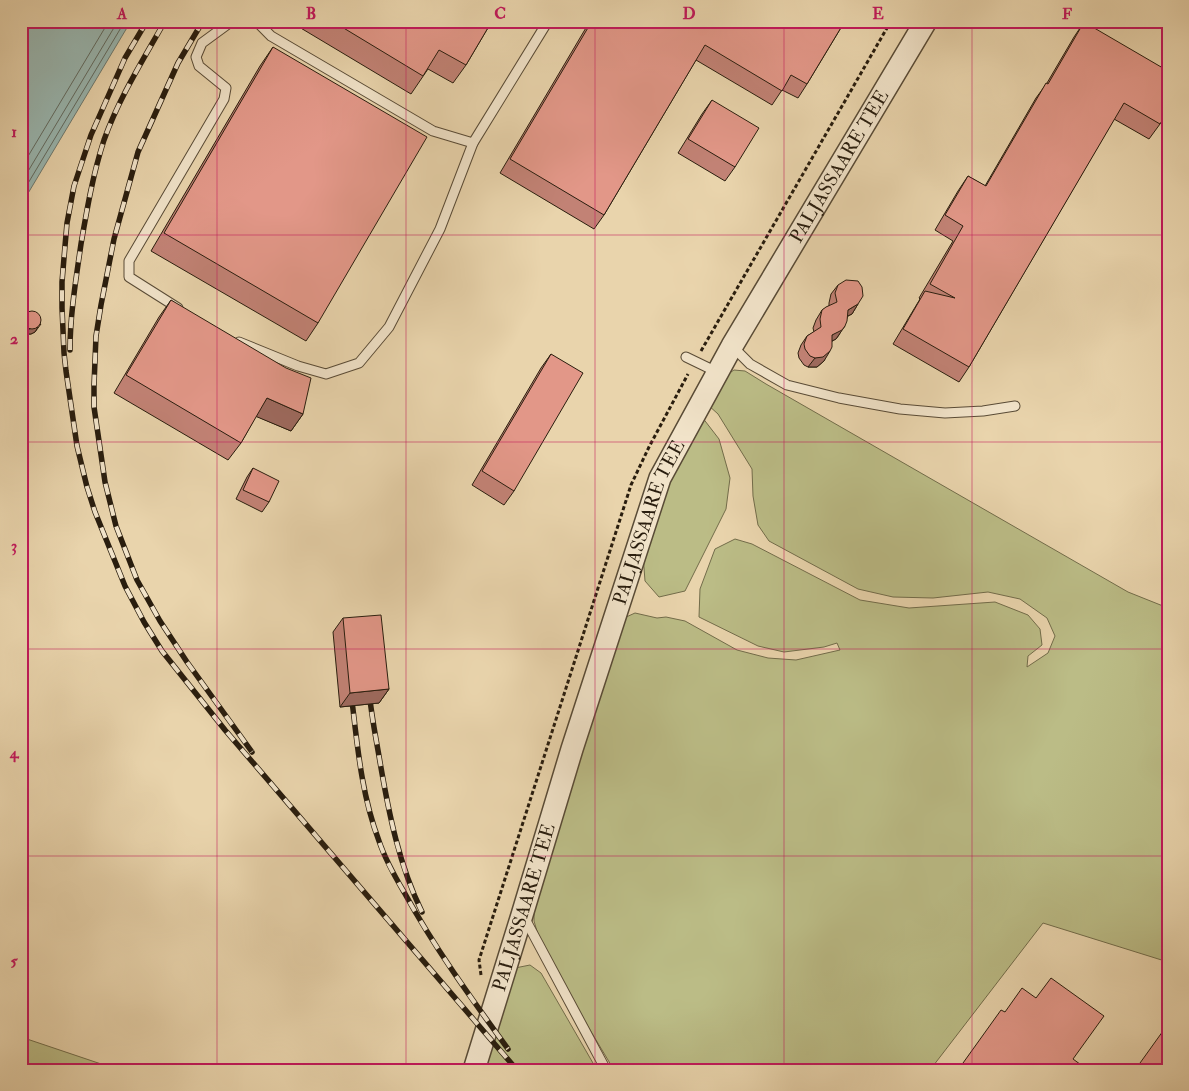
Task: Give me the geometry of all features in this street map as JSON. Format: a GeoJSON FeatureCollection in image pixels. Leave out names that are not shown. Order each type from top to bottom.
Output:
{"type":"FeatureCollection","features":[{"type":"Feature","properties":{"kind":"street","name":"PALJASSAARE TEE"},"geometry":{"type":"LineString","coordinates":[[474,1070],[572,749],[660,478],[732,346],[926,21]]}},
{"type":"Feature","properties":{"kind":"lane"},"geometry":{"type":"LineString","coordinates":[[184,312],[129,277],[129,261],[224,99],[226,88],[199,66],[196,57],[202,43],[232,21]]}},
{"type":"Feature","properties":{"kind":"lane"},"geometry":{"type":"LineString","coordinates":[[256,21],[271,36],[432,131],[473,143]]}},
{"type":"Feature","properties":{"kind":"lane"},"geometry":{"type":"LineString","coordinates":[[233,340],[298,366],[326,374],[359,363],[389,327],[398,311],[440,229],[473,143],[548,21]]}},
{"type":"Feature","properties":{"kind":"lane"},"geometry":{"type":"LineString","coordinates":[[732,346],[750,364],[787,384],[839,398],[900,409],[945,413],[983,411],[1015,406]]}},
{"type":"Feature","properties":{"kind":"lane"},"geometry":{"type":"LineString","coordinates":[[686,357],[717,372]]}},
{"type":"Feature","properties":{"kind":"lane"},"geometry":{"type":"LineString","coordinates":[[522,915],[606,1070]]}},
{"type":"Feature","properties":{"kind":"green space"},"geometry":{"type":"Polygon","coordinates":[[[734,370],[745,371],[1128,592],[1168,608],[1168,962],[1043,923],[930,1070],[614,1070],[553,968],[539,938],[534,921],[534,905],[624,618],[635,613],[685,621],[737,650],[768,658],[796,660],[840,650],[837,643],[824,647],[784,652],[758,646],[699,617],[700,589],[715,549],[735,539],[752,544],[860,600],[909,608],[995,602],[1028,615],[1040,629],[1042,645],[1028,656],[1027,667],[1048,653],[1055,636],[1047,618],[1020,599],[988,592],[933,598],[893,597],[858,589],[769,541],[758,525],[753,496],[752,469],[718,414],[708,405],[725,376],[734,370]]]}},
{"type":"Feature","properties":{"kind":"green space"},"geometry":{"type":"Polygon","coordinates":[[[702,417],[719,439],[730,478],[726,509],[685,591],[659,597],[645,581],[643,555],[664,493],[702,417]]]}},
{"type":"Feature","properties":{"kind":"green space"},"geometry":{"type":"Polygon","coordinates":[[[530,965],[541,973],[597,1070],[484,1070],[515,968],[530,965]]]}},
{"type":"Feature","properties":{"kind":"green space"},"geometry":{"type":"Polygon","coordinates":[[[21,1037],[119,1070],[21,1070],[21,1037]]]}},
{"type":"Feature","properties":{"kind":"water"},"geometry":{"type":"Polygon","coordinates":[[[21,21],[131,21],[21,205],[21,21]]]}},
{"type":"Feature","properties":{"kind":"building"},"geometry":{"type":"Polygon","coordinates":[[[332,21],[492,21],[466,65],[439,50],[423,76],[332,21]]]}},
{"type":"Feature","properties":{"kind":"building"},"geometry":{"type":"Polygon","coordinates":[[[592,21],[845,21],[807,84],[791,75],[782,91],[705,45],[604,215],[510,159],[592,21]]]}},
{"type":"Feature","properties":{"kind":"building"},"geometry":{"type":"Polygon","coordinates":[[[1084,22],[1168,71],[1168,111],[1160,124],[1124,103],[969,367],[903,329],[925,291],[955,298],[930,284],[963,226],[945,215],[968,176],[986,186],[1084,22]]]}},
{"type":"Feature","properties":{"kind":"building"},"geometry":{"type":"Polygon","coordinates":[[[273,47],[427,137],[318,323],[164,233],[273,47]]]}},
{"type":"Feature","properties":{"kind":"building"},"geometry":{"type":"Polygon","coordinates":[[[712,100],[759,128],[735,167],[688,139],[712,100]]]}},
{"type":"Feature","properties":{"kind":"building"},"geometry":{"type":"Polygon","coordinates":[[[846,280],[858,281],[862,287],[863,296],[858,304],[848,310],[847,321],[842,330],[832,335],[830,351],[823,357],[815,358],[810,356],[804,344],[807,336],[821,327],[822,310],[837,302],[835,293],[838,285],[846,280]]]}},
{"type":"Feature","properties":{"kind":"building"},"geometry":{"type":"Polygon","coordinates":[[[171,300],[286,368],[311,378],[303,414],[267,398],[241,443],[126,375],[171,300]]]}},
{"type":"Feature","properties":{"kind":"building"},"geometry":{"type":"Polygon","coordinates":[[[32,311],[38,314],[41,320],[38,326],[32,329],[26,326],[23,320],[26,314],[32,311]]]}},
{"type":"Feature","properties":{"kind":"building"},"geometry":{"type":"Polygon","coordinates":[[[551,354],[583,373],[514,491],[482,471],[551,354]]]}},
{"type":"Feature","properties":{"kind":"building"},"geometry":{"type":"Polygon","coordinates":[[[253,468],[279,481],[269,502],[243,490],[253,468]]]}},
{"type":"Feature","properties":{"kind":"building"},"geometry":{"type":"Polygon","coordinates":[[[381,615],[389,689],[350,693],[343,618],[381,615]]]}},
{"type":"Feature","properties":{"kind":"building"},"geometry":{"type":"Polygon","coordinates":[[[1051,978],[1104,1016],[1073,1059],[1088,1070],[958,1070],[1001,1010],[1005,1012],[1022,988],[1036,998],[1051,978]]]}},
{"type":"Feature","properties":{"kind":"building"},"geometry":{"type":"Polygon","coordinates":[[[1168,1024],[1168,1070],[1135,1070],[1168,1024]]]}},
{"type":"Feature","properties":{"kind":"railway"},"geometry":{"type":"LineString","coordinates":[[147,21],[125,58],[91,135],[74,186],[67,223],[62,282],[64,353],[77,446],[95,512],[125,586],[162,651],[225,730],[517,1070]]}},
{"type":"Feature","properties":{"kind":"railway"},"geometry":{"type":"LineString","coordinates":[[70,350],[72,310],[81,244],[100,153],[110,124],[124,94],[165,21]]}},
{"type":"Feature","properties":{"kind":"railway"},"geometry":{"type":"LineString","coordinates":[[203,21],[178,63],[138,152],[114,239],[101,305],[96,336],[94,407],[105,482],[116,526],[137,580],[160,621],[187,662],[252,752]]}},
{"type":"Feature","properties":{"kind":"railway"},"geometry":{"type":"LineString","coordinates":[[369,690],[391,820],[407,876],[422,912]]}},
{"type":"Feature","properties":{"kind":"railway"},"geometry":{"type":"LineString","coordinates":[[351,692],[364,786],[373,823],[384,854],[440,952],[508,1049]]}}]}
